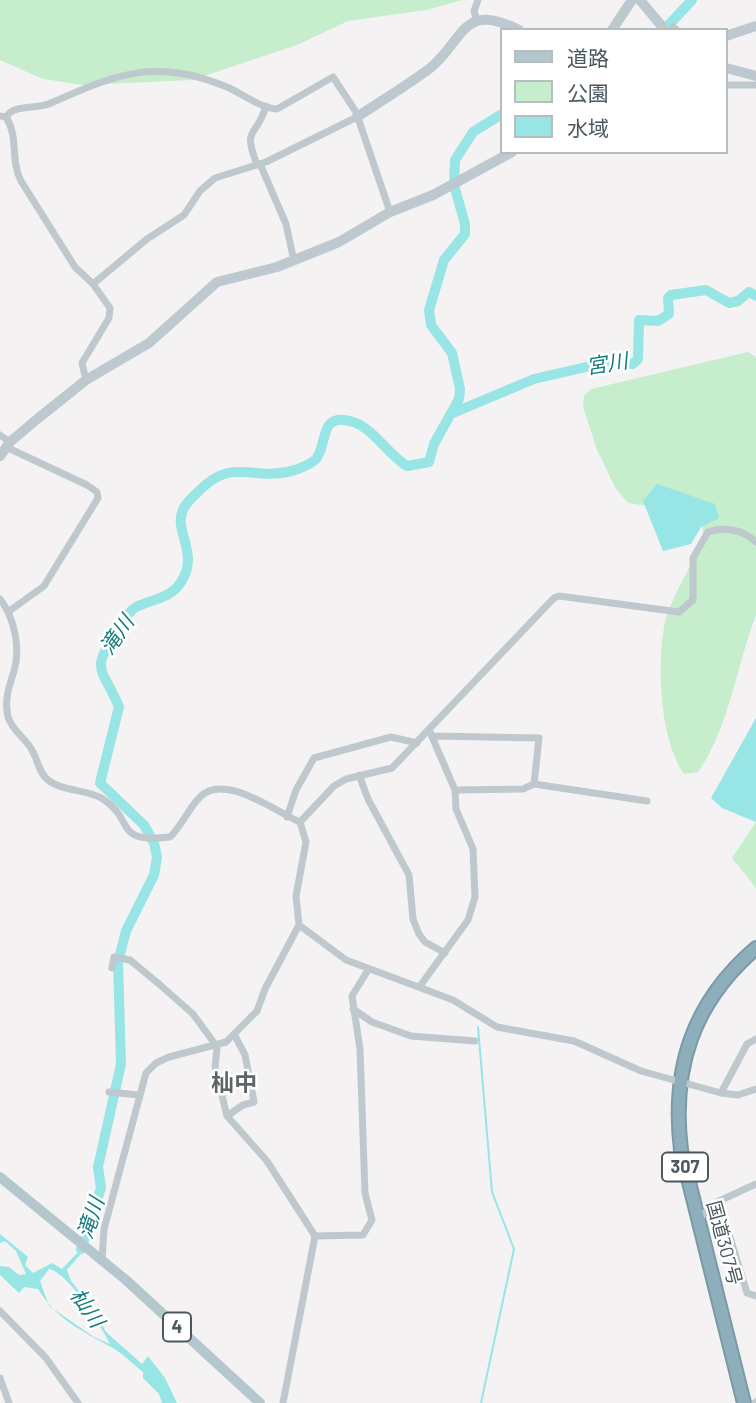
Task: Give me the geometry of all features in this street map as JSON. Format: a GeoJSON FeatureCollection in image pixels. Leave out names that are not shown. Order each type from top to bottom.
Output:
{"type":"FeatureCollection","features":[{"type":"Feature","properties":{"kind":"highway","name":"国道307号"},"geometry":{"type":"LineString","coordinates":[[744,1403],[697,1219],[678,1121],[685,1053],[699,1019],[718,986],[756,948]]}},
{"type":"Feature","properties":{"kind":"main road","name":"4"},"geometry":{"type":"LineString","coordinates":[[0,1177],[98,1256],[260,1403]]}},
{"type":"Feature","properties":{"kind":"street"},"geometry":{"type":"LineString","coordinates":[[477,21],[474,10],[478,0]]}},
{"type":"Feature","properties":{"kind":"street"},"geometry":{"type":"LineString","coordinates":[[613,28],[632,0]]}},
{"type":"Feature","properties":{"kind":"street"},"geometry":{"type":"LineString","coordinates":[[640,0],[671,28]]}},
{"type":"Feature","properties":{"kind":"street"},"geometry":{"type":"LineString","coordinates":[[93,284],[147,239],[184,215],[200,191],[215,178],[258,165],[357,117],[429,69],[456,36],[477,21],[498,20],[515,28]]}},
{"type":"Feature","properties":{"kind":"street"},"geometry":{"type":"LineString","coordinates":[[728,35],[756,26]]}},
{"type":"Feature","properties":{"kind":"street"},"geometry":{"type":"LineString","coordinates":[[728,69],[756,76]]}},
{"type":"Feature","properties":{"kind":"street"},"geometry":{"type":"LineString","coordinates":[[86,380],[82,363],[110,314],[107,303],[93,284],[75,267],[14,168],[14,136],[3,116],[17,108],[38,108],[84,87],[151,70],[193,75],[229,88],[266,106],[277,108],[332,77],[357,117],[390,212]]}},
{"type":"Feature","properties":{"kind":"street"},"geometry":{"type":"LineString","coordinates":[[728,85],[756,85]]}},
{"type":"Feature","properties":{"kind":"street"},"geometry":{"type":"LineString","coordinates":[[266,106],[263,118],[249,135],[248,146],[286,224],[294,261]]}},
{"type":"Feature","properties":{"kind":"street"},"geometry":{"type":"LineString","coordinates":[[0,456],[8,444],[86,380],[149,343],[217,282],[294,261],[339,242],[390,212],[433,195],[508,154]]}},
{"type":"Feature","properties":{"kind":"street"},"geometry":{"type":"LineString","coordinates":[[0,435],[8,444],[87,485],[97,492],[98,498],[44,586],[8,612]]}},
{"type":"Feature","properties":{"kind":"street"},"geometry":{"type":"LineString","coordinates":[[300,822],[334,786],[359,775],[392,768],[417,743],[431,734],[554,598],[559,596],[679,612],[693,600],[693,558],[702,537],[708,532],[723,529],[745,534],[756,542]]}},
{"type":"Feature","properties":{"kind":"street"},"geometry":{"type":"LineString","coordinates":[[0,599],[8,612],[17,653],[4,720],[33,751],[43,776],[51,782],[103,799],[116,812],[126,831],[133,836],[160,838],[174,834],[198,798],[206,791],[217,789],[258,798],[287,817],[300,822]]}},
{"type":"Feature","properties":{"kind":"street"},"geometry":{"type":"LineString","coordinates":[[431,734],[539,738],[534,784]]}},
{"type":"Feature","properties":{"kind":"street"},"geometry":{"type":"LineString","coordinates":[[420,986],[468,920],[475,897],[473,849],[456,809],[455,790],[431,734]]}},
{"type":"Feature","properties":{"kind":"street"},"geometry":{"type":"LineString","coordinates":[[287,817],[296,789],[314,758],[391,737],[417,743]]}},
{"type":"Feature","properties":{"kind":"street"},"geometry":{"type":"LineString","coordinates":[[359,775],[372,809],[409,875],[414,919],[419,934],[425,942],[445,953]]}},
{"type":"Feature","properties":{"kind":"street"},"geometry":{"type":"LineString","coordinates":[[455,790],[523,789],[534,784],[647,802]]}},
{"type":"Feature","properties":{"kind":"street"},"geometry":{"type":"LineString","coordinates":[[98,1256],[146,1073],[156,1063],[235,1037],[257,1011],[299,925],[296,896],[306,842],[300,822]]}},
{"type":"Feature","properties":{"kind":"street"},"geometry":{"type":"LineString","coordinates":[[299,925],[346,960],[453,1000],[497,1027],[574,1041],[641,1071],[721,1093],[738,1095],[756,1089]]}},
{"type":"Feature","properties":{"kind":"street"},"geometry":{"type":"LineString","coordinates":[[112,968],[116,958],[128,959],[193,1014],[215,1045],[215,1068],[228,1116],[267,1161],[315,1236],[283,1403]]}},
{"type":"Feature","properties":{"kind":"street"},"geometry":{"type":"LineString","coordinates":[[315,1236],[363,1235],[372,1220],[365,1193],[360,1049],[352,996],[368,970]]}},
{"type":"Feature","properties":{"kind":"street"},"geometry":{"type":"LineString","coordinates":[[353,1009],[372,1022],[411,1036],[475,1041]]}},
{"type":"Feature","properties":{"kind":"street"},"geometry":{"type":"LineString","coordinates":[[228,1116],[243,1105],[254,1102],[245,1055],[235,1037]]}},
{"type":"Feature","properties":{"kind":"street"},"geometry":{"type":"LineString","coordinates":[[721,1093],[747,1045],[756,1040]]}},
{"type":"Feature","properties":{"kind":"street"},"geometry":{"type":"LineString","coordinates":[[111,1093],[139,1095]]}},
{"type":"Feature","properties":{"kind":"street"},"geometry":{"type":"LineString","coordinates":[[697,1219],[719,1201],[756,1184]]}},
{"type":"Feature","properties":{"kind":"street"},"geometry":{"type":"LineString","coordinates":[[719,1201],[747,1293],[756,1296]]}},
{"type":"Feature","properties":{"kind":"street"},"geometry":{"type":"LineString","coordinates":[[0,1311],[46,1358],[78,1403]]}},
{"type":"Feature","properties":{"kind":"street"},"geometry":{"type":"LineString","coordinates":[[0,1378],[9,1403]]}},
{"type":"Feature","properties":{"kind":"green space"},"geometry":{"type":"Polygon","coordinates":[[[0,0],[462,0],[426,10],[348,21],[297,45],[192,80],[83,85],[43,79],[0,60],[0,0]]]}},
{"type":"Feature","properties":{"kind":"green space"},"geometry":{"type":"Polygon","coordinates":[[[748,352],[756,357],[756,615],[718,735],[698,772],[684,774],[676,759],[665,723],[661,683],[662,644],[671,606],[704,539],[702,525],[662,508],[628,503],[616,489],[597,450],[583,407],[584,395],[591,389],[748,352]]]}},
{"type":"Feature","properties":{"kind":"green space"},"geometry":{"type":"Polygon","coordinates":[[[756,822],[756,888],[732,858],[756,822]]]}},
{"type":"Feature","properties":{"kind":"water"},"geometry":{"type":"Polygon","coordinates":[[[657,484],[715,504],[719,518],[701,527],[691,544],[663,551],[643,501],[657,484]]]}},
{"type":"Feature","properties":{"kind":"water"},"geometry":{"type":"Polygon","coordinates":[[[756,718],[756,822],[722,808],[711,798],[756,718]]]}},
{"type":"Feature","properties":{"kind":"water"},"geometry":{"type":"Polygon","coordinates":[[[0,1234],[28,1257],[25,1265],[33,1273],[52,1263],[62,1269],[78,1252],[83,1236],[83,1250],[67,1270],[71,1281],[95,1311],[106,1332],[142,1364],[148,1356],[165,1378],[177,1403],[162,1403],[159,1394],[143,1378],[143,1372],[117,1350],[81,1330],[71,1324],[54,1309],[94,1337],[110,1344],[84,1301],[57,1273],[49,1269],[40,1281],[48,1302],[38,1289],[24,1287],[19,1293],[0,1275],[0,1266],[9,1267],[19,1275],[26,1274],[16,1251],[5,1241],[0,1243],[0,1234]]]}},
{"type":"Feature","properties":{"kind":"waterway","name":"滝川"},"geometry":{"type":"LineString","coordinates":[[666,28],[692,0]]}},
{"type":"Feature","properties":{"kind":"waterway","name":"滝川"},"geometry":{"type":"LineString","coordinates":[[81,1249],[101,1188],[98,1167],[121,1064],[118,962],[126,931],[154,875],[157,857],[154,843],[144,825],[100,783],[119,707],[102,670],[103,655],[133,609],[172,592],[181,582],[188,561],[181,515],[188,502],[212,480],[235,472],[283,473],[305,466],[316,459],[327,428],[336,420],[362,426],[407,466],[429,462],[434,444],[459,399],[460,389],[452,353],[431,325],[429,310],[444,260],[465,234],[465,224],[454,185],[455,160],[473,132],[500,115]]}},
{"type":"Feature","properties":{"kind":"waterway","name":"宮川"},"geometry":{"type":"LineString","coordinates":[[453,413],[534,379],[612,361],[633,364],[638,359],[639,320],[658,321],[669,314],[668,298],[671,295],[706,290],[729,303],[738,301],[749,292],[756,296]]}},
{"type":"Feature","properties":{"kind":"waterway"},"geometry":{"type":"LineString","coordinates":[[478,1027],[492,1192],[514,1249],[481,1403]]}},
{"type":"Feature","properties":{"kind":"district","name":"杣中"},"geometry":{"type":"Point","coordinates":[234,1083]}},
{"type":"Feature","properties":{"kind":"water label","name":"杣川"},"geometry":{"type":"Point","coordinates":[87,1308]}}]}
